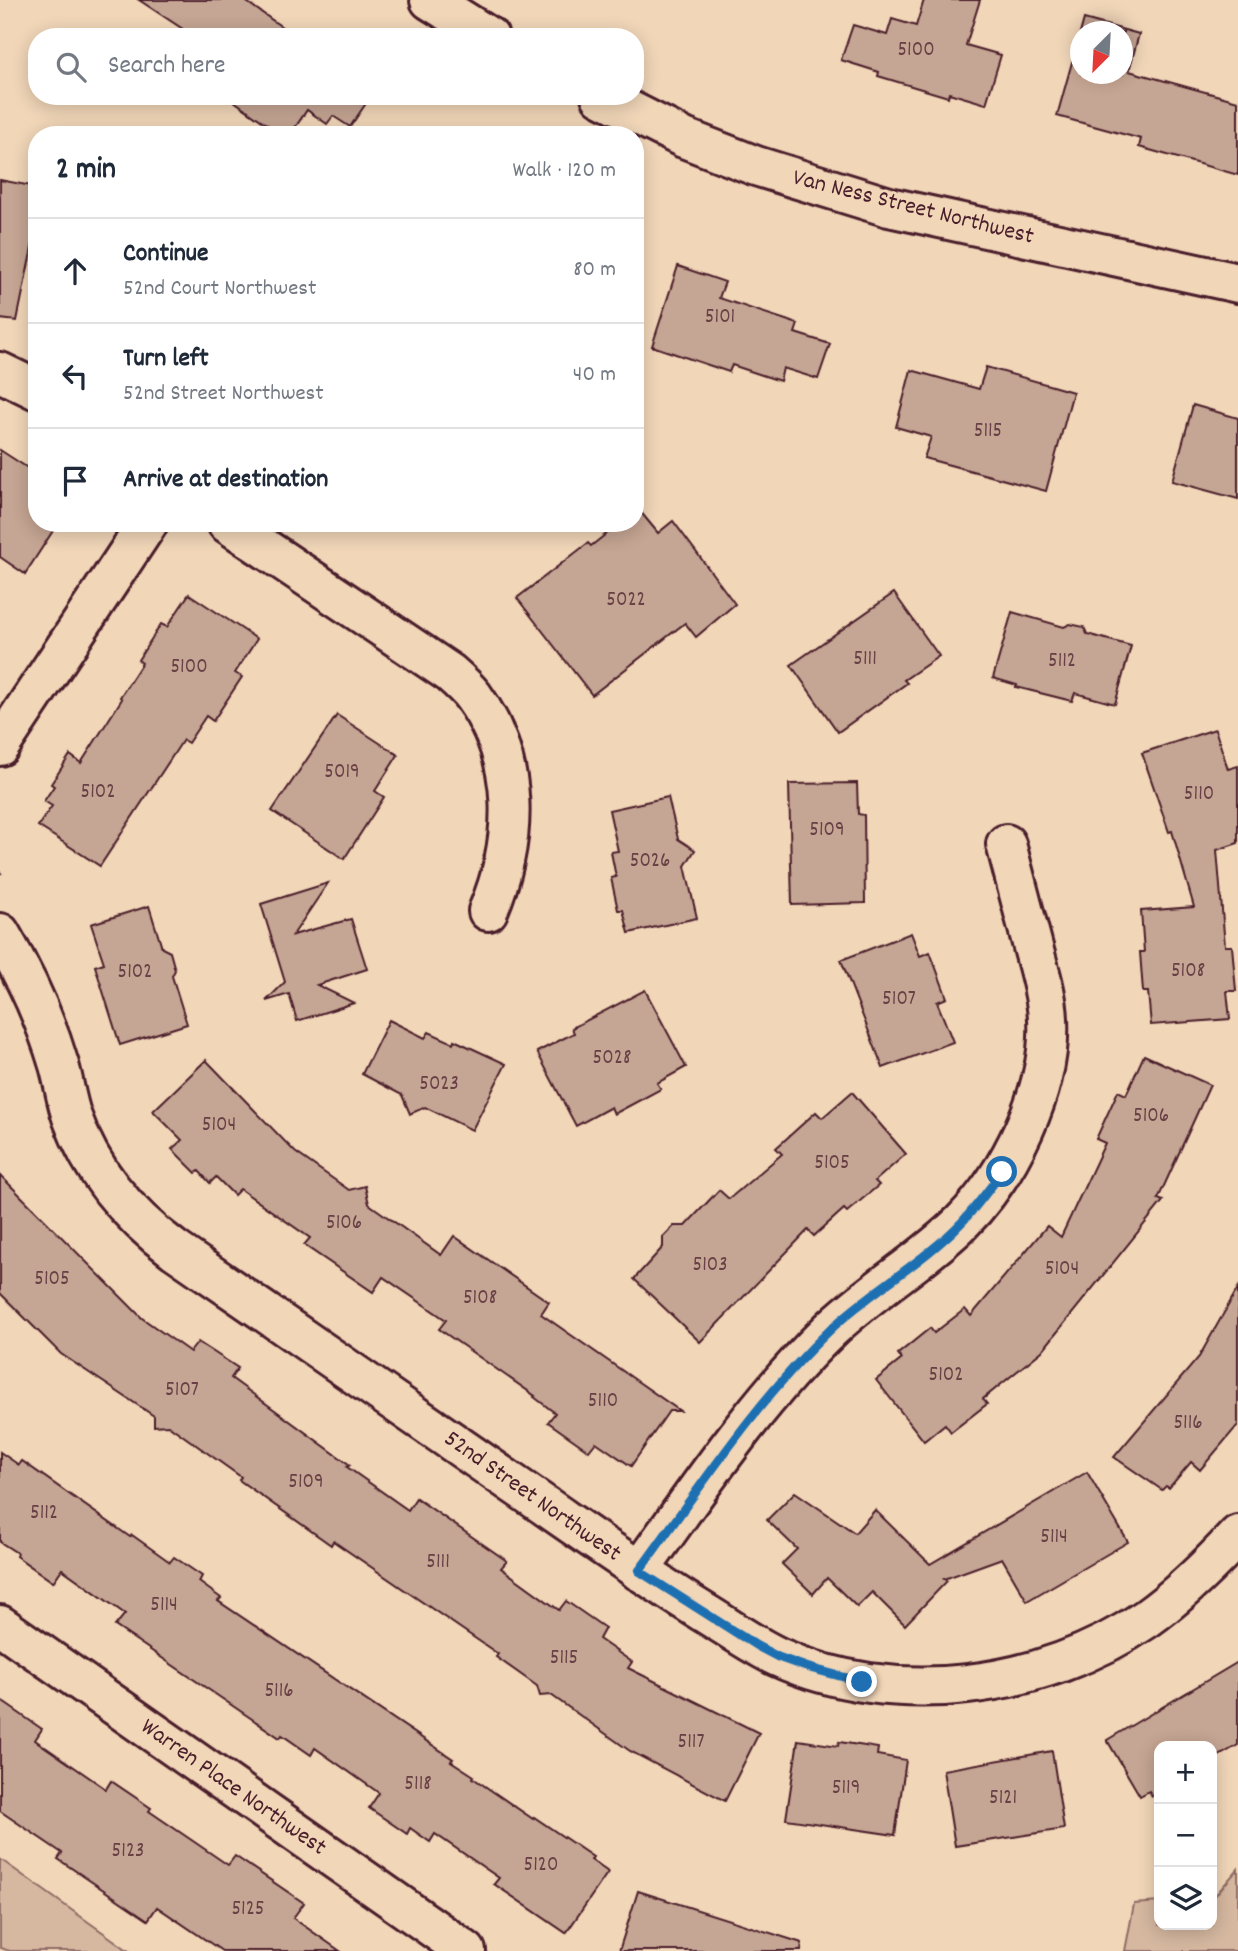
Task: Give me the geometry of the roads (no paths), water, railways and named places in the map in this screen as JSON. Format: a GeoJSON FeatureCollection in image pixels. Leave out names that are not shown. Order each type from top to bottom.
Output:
{"type":"FeatureCollection","features":[{"type":"Feature","properties":{"kind":"street"},"geometry":{"type":"LineString","coordinates":[[430,0],[475,28]]}},
{"type":"Feature","properties":{"kind":"street","name":"Van Ness Street Northwest"},"geometry":{"type":"LineString","coordinates":[[619,105],[684,138],[808,183],[889,207],[1238,283]]}},
{"type":"Feature","properties":{"kind":"street"},"geometry":{"type":"LineString","coordinates":[[0,372],[28,386]]}},
{"type":"Feature","properties":{"kind":"street"},"geometry":{"type":"LineString","coordinates":[[0,746],[142,532]]}},
{"type":"Feature","properties":{"kind":"street"},"geometry":{"type":"LineString","coordinates":[[241,532],[450,673],[472,694],[489,722],[501,752],[510,814],[508,848],[501,880],[488,911]]}},
{"type":"Feature","properties":{"kind":"street"},"geometry":{"type":"LineString","coordinates":[[639,1571],[746,1424],[787,1375],[831,1329],[961,1223],[989,1190],[1018,1144],[1040,1083],[1048,1021],[1044,990],[1006,844]]}},
{"type":"Feature","properties":{"kind":"street","name":"52nd Street Northwest"},"geometry":{"type":"LineString","coordinates":[[0,933],[41,1013],[59,1066],[71,1115],[85,1147],[102,1177],[135,1217],[175,1250],[639,1571],[757,1646],[806,1667],[862,1682],[910,1686],[949,1685],[1035,1670],[1105,1643],[1157,1610],[1238,1535]]}},
{"type":"Feature","properties":{"kind":"street","name":"Warren Place Northwest"},"geometry":{"type":"LineString","coordinates":[[0,1625],[466,1951]]}}]}
